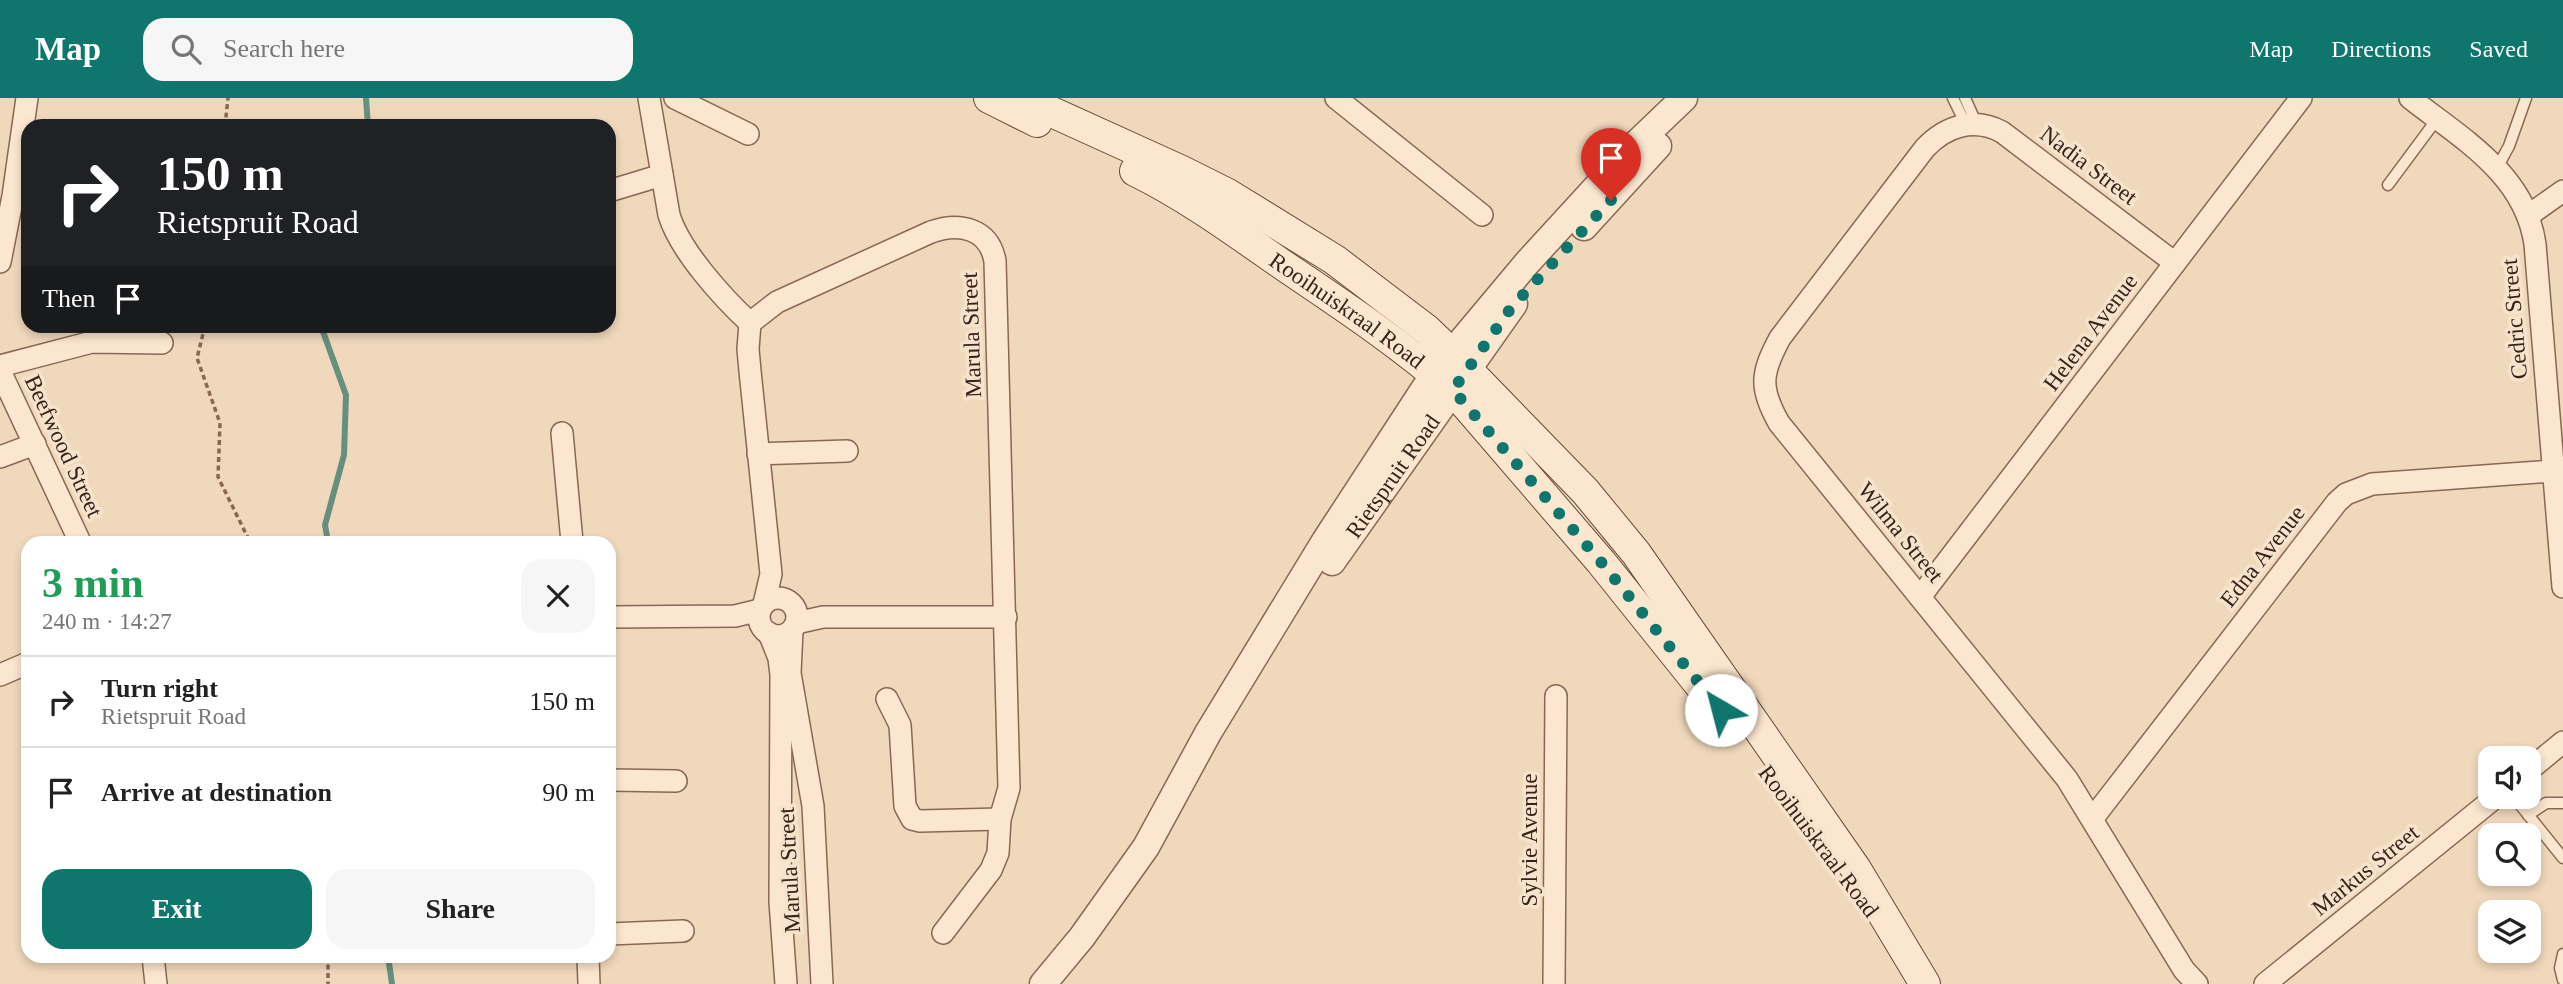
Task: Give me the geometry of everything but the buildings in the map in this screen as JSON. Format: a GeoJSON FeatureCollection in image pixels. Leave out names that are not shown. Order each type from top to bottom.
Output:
{"type":"FeatureCollection","features":[{"type":"Feature","properties":{"kind":"main road","name":"Rooihuiskraal Road"},"geometry":{"type":"LineString","coordinates":[[989,98],[1169,188],[1333,299],[1451,372]]}},
{"type":"Feature","properties":{"kind":"main road","name":"Rooihuiskraal Road"},"geometry":{"type":"LineString","coordinates":[[1021,98],[1228,194],[1335,260],[1427,330],[1451,372],[1688,668],[1875,915],[1897,937],[1926,984]]}},
{"type":"Feature","properties":{"kind":"street"},"geometry":{"type":"LineString","coordinates":[[24,119],[27,98]]}},
{"type":"Feature","properties":{"kind":"street"},"geometry":{"type":"LineString","coordinates":[[649,98],[673,228],[710,279],[750,323]]}},
{"type":"Feature","properties":{"kind":"street"},"geometry":{"type":"LineString","coordinates":[[675,98],[748,134]]}},
{"type":"Feature","properties":{"kind":"street"},"geometry":{"type":"LineString","coordinates":[[1336,98],[1482,215]]}},
{"type":"Feature","properties":{"kind":"street","name":"Rietspruit Road"},"geometry":{"type":"LineString","coordinates":[[1043,984],[1082,937],[1146,846],[1208,733],[1325,541],[1451,372],[1527,262],[1636,144],[1684,98]]}},
{"type":"Feature","properties":{"kind":"street","name":"Rietspruit Road"},"geometry":{"type":"LineString","coordinates":[[1451,372],[1625,185],[1698,98]]}},
{"type":"Feature","properties":{"kind":"street","name":"Helena Avenue"},"geometry":{"type":"LineString","coordinates":[[1920,597],[2301,98]]}},
{"type":"Feature","properties":{"kind":"street","name":"Cedric Street"},"geometry":{"type":"LineString","coordinates":[[2410,98],[2497,168],[2511,183],[2529,215],[2535,244],[2563,587]]}},
{"type":"Feature","properties":{"kind":"street","name":"Nadia Street"},"geometry":{"type":"LineString","coordinates":[[1971,125],[2003,132],[2175,263]]}},
{"type":"Feature","properties":{"kind":"street","name":"Wilma Street"},"geometry":{"type":"LineString","coordinates":[[1971,125],[1940,133],[1925,148],[1780,338],[1765,374],[1766,397],[1779,423],[2045,749],[2093,818],[2184,971],[2197,984]]}},
{"type":"Feature","properties":{"kind":"street"},"geometry":{"type":"LineString","coordinates":[[0,262],[13,205],[21,144]]}},
{"type":"Feature","properties":{"kind":"street"},"geometry":{"type":"LineString","coordinates":[[616,189],[662,175]]}},
{"type":"Feature","properties":{"kind":"street"},"geometry":{"type":"LineString","coordinates":[[2529,215],[2563,191]]}},
{"type":"Feature","properties":{"kind":"street","name":"Marula Street"},"geometry":{"type":"LineString","coordinates":[[822,984],[813,806],[771,574],[748,349],[750,323],[777,302],[943,228],[956,226],[968,229],[986,241],[995,261],[1009,788],[1000,819],[998,852],[991,870],[943,933]]}},
{"type":"Feature","properties":{"kind":"street","name":"Beefwood Street"},"geometry":{"type":"LineString","coordinates":[[77,536],[0,369],[92,342],[162,343]]}},
{"type":"Feature","properties":{"kind":"street"},"geometry":{"type":"LineString","coordinates":[[562,433],[571,536]]}},
{"type":"Feature","properties":{"kind":"street"},"geometry":{"type":"LineString","coordinates":[[0,457],[35,444]]}},
{"type":"Feature","properties":{"kind":"street"},"geometry":{"type":"LineString","coordinates":[[758,454],[847,451]]}},
{"type":"Feature","properties":{"kind":"street","name":"Edna Avenue"},"geometry":{"type":"LineString","coordinates":[[2093,818],[2337,502],[2346,494],[2372,484],[2553,471]]}},
{"type":"Feature","properties":{"kind":"street","name":"Marula Street"},"geometry":{"type":"LineString","coordinates":[[777,616],[782,675],[779,817],[781,944],[786,984]]}},
{"type":"Feature","properties":{"kind":"street"},"geometry":{"type":"LineString","coordinates":[[616,617],[1006,617]]}},
{"type":"Feature","properties":{"kind":"street"},"geometry":{"type":"LineString","coordinates":[[0,675],[21,666]]}},
{"type":"Feature","properties":{"kind":"street","name":"Sylvie Avenue"},"geometry":{"type":"LineString","coordinates":[[1554,984],[1556,696]]}},
{"type":"Feature","properties":{"kind":"street"},"geometry":{"type":"LineString","coordinates":[[887,699],[900,725],[905,806],[912,819],[1000,819]]}},
{"type":"Feature","properties":{"kind":"street"},"geometry":{"type":"LineString","coordinates":[[2541,760],[2563,743]]}},
{"type":"Feature","properties":{"kind":"street"},"geometry":{"type":"LineString","coordinates":[[616,780],[676,781]]}},
{"type":"Feature","properties":{"kind":"street","name":"Markus Street"},"geometry":{"type":"LineString","coordinates":[[2265,984],[2481,809]]}},
{"type":"Feature","properties":{"kind":"street"},"geometry":{"type":"LineString","coordinates":[[616,934],[683,931]]}},
{"type":"Feature","properties":{"kind":"street"},"geometry":{"type":"LineString","coordinates":[[781,944],[818,942]]}},
{"type":"Feature","properties":{"kind":"street"},"geometry":{"type":"LineString","coordinates":[[154,963],[156,984]]}},
{"type":"Feature","properties":{"kind":"street"},"geometry":{"type":"LineString","coordinates":[[588,963],[589,984]]}},
{"type":"Feature","properties":{"kind":"lane"},"geometry":{"type":"LineString","coordinates":[[1952,98],[1971,125]]}},
{"type":"Feature","properties":{"kind":"lane"},"geometry":{"type":"LineString","coordinates":[[1965,98],[1971,125]]}},
{"type":"Feature","properties":{"kind":"lane"},"geometry":{"type":"LineString","coordinates":[[2497,168],[2509,146],[2526,98]]}},
{"type":"Feature","properties":{"kind":"lane"},"geometry":{"type":"LineString","coordinates":[[2388,186],[2437,119]]}},
{"type":"Feature","properties":{"kind":"lane"},"geometry":{"type":"LineString","coordinates":[[2528,816],[2546,803],[2563,803]]}},
{"type":"Feature","properties":{"kind":"lane"},"geometry":{"type":"LineString","coordinates":[[2522,809],[2563,859]]}},
{"type":"Feature","properties":{"kind":"lane"},"geometry":{"type":"LineString","coordinates":[[2563,954],[2560,968],[2563,980]]}},
{"type":"Feature","properties":{"kind":"path"},"geometry":{"type":"LineString","coordinates":[[226,119],[228,98]]}},
{"type":"Feature","properties":{"kind":"path"},"geometry":{"type":"LineString","coordinates":[[203,333],[197,358],[220,424],[218,477],[247,536]]}},
{"type":"Feature","properties":{"kind":"path"},"geometry":{"type":"LineString","coordinates":[[328,963],[328,984]]}},
{"type":"Feature","properties":{"kind":"waterway"},"geometry":{"type":"LineString","coordinates":[[366,98],[368,119]]}},
{"type":"Feature","properties":{"kind":"waterway"},"geometry":{"type":"LineString","coordinates":[[324,333],[346,395],[344,455],[325,525],[327,536]]}},
{"type":"Feature","properties":{"kind":"waterway"},"geometry":{"type":"LineString","coordinates":[[389,963],[392,984]]}},
{"type":"Feature","properties":{"kind":"route"},"geometry":{"type":"LineString","coordinates":[[1611,200],[1511,308],[1453,390],[1601,562],[1721,710]]}}]}
